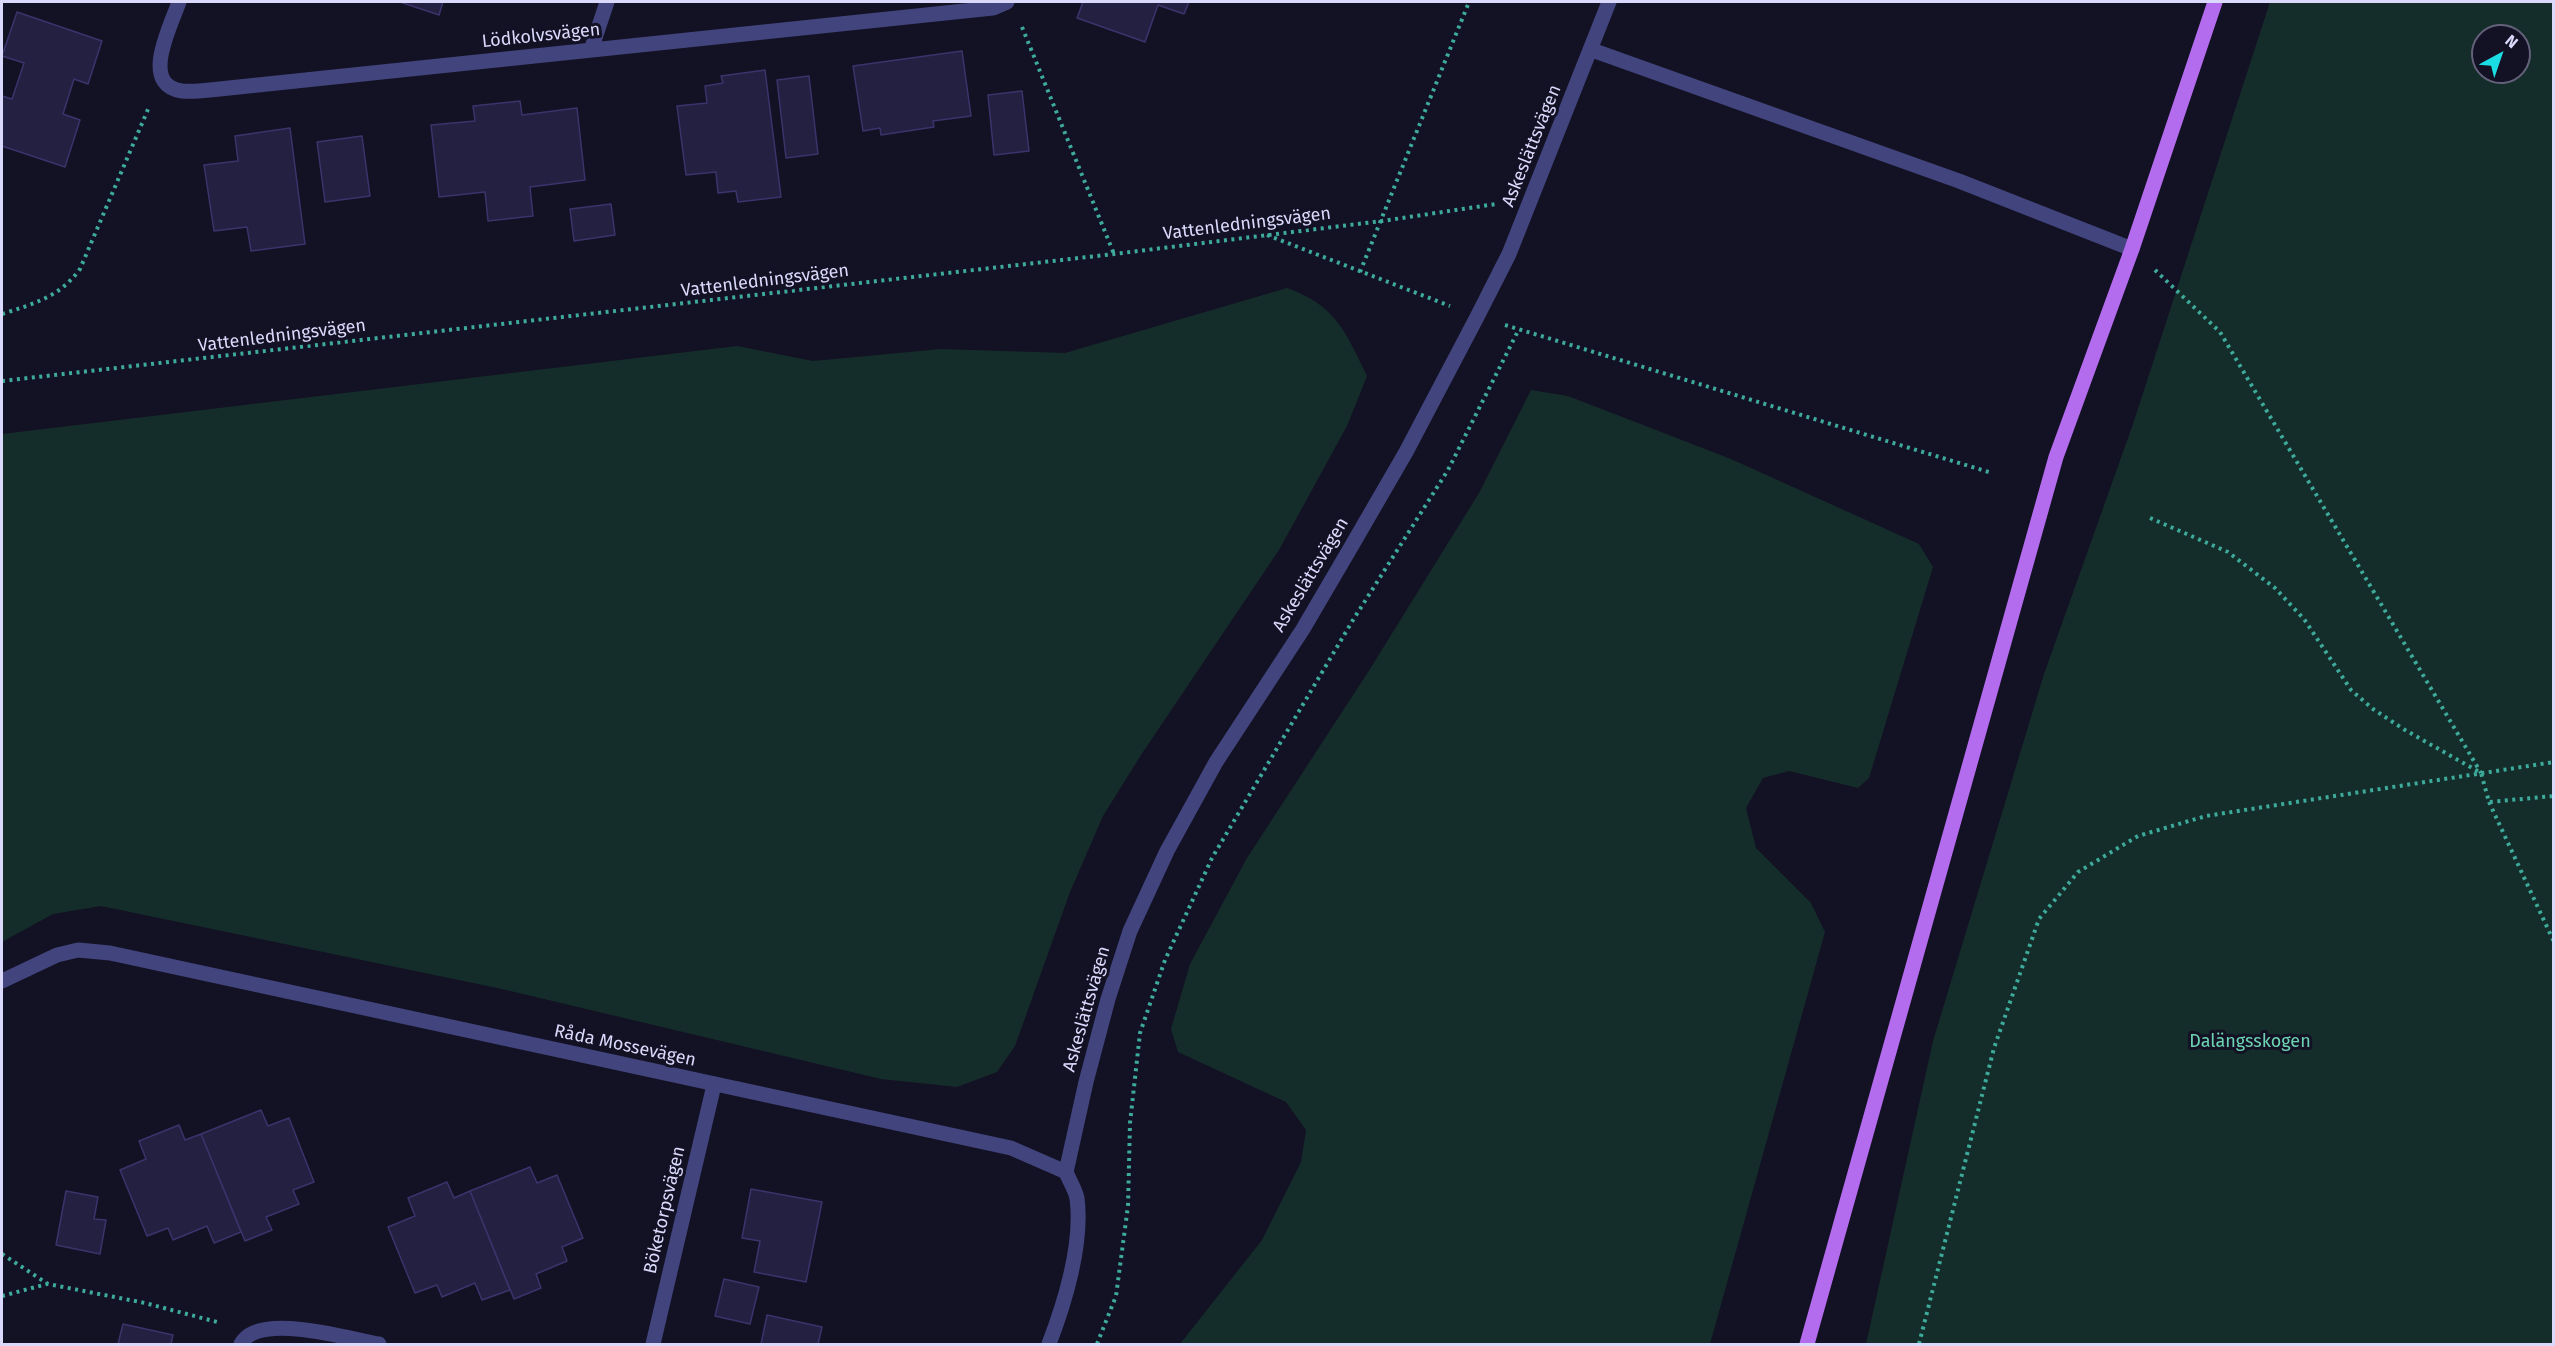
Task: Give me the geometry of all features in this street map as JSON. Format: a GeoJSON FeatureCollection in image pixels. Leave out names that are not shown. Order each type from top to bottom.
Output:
{"type":"FeatureCollection","features":[{"type":"Feature","properties":{"kind":"main road"},"geometry":{"type":"LineString","coordinates":[[1807,1344],[2056,457],[2132,249],[2216,2]]}},
{"type":"Feature","properties":{"kind":"street"},"geometry":{"type":"LineString","coordinates":[[161,79],[158,63],[179,2]]}},
{"type":"Feature","properties":{"kind":"street"},"geometry":{"type":"LineString","coordinates":[[591,50],[608,2]]}},
{"type":"Feature","properties":{"kind":"street","name":"Lödkolvsvägen"},"geometry":{"type":"LineString","coordinates":[[161,79],[168,86],[180,91],[210,90],[993,8],[1008,2]]}},
{"type":"Feature","properties":{"kind":"street","name":"Askeslättsvägen"},"geometry":{"type":"LineString","coordinates":[[1066,1172],[1108,999],[1130,931],[1167,850],[1216,762],[1303,629],[1406,452],[1477,317],[1509,254],[1610,2]]}},
{"type":"Feature","properties":{"kind":"street"},"geometry":{"type":"LineString","coordinates":[[1592,50],[1959,181],[2132,249]]}},
{"type":"Feature","properties":{"kind":"street","name":"Råda Mossevägen"},"geometry":{"type":"LineString","coordinates":[[2,981],[57,955],[78,950],[110,953],[1011,1148],[1066,1172]]}},
{"type":"Feature","properties":{"kind":"street","name":"Böketorpsvägen"},"geometry":{"type":"LineString","coordinates":[[653,1344],[714,1085]]}},
{"type":"Feature","properties":{"kind":"street"},"geometry":{"type":"LineString","coordinates":[[1049,1344],[1062,1308],[1077,1230],[1076,1196],[1066,1172]]}},
{"type":"Feature","properties":{"kind":"street"},"geometry":{"type":"LineString","coordinates":[[242,1343],[261,1330],[285,1327],[379,1344]]}},
{"type":"Feature","properties":{"kind":"path"},"geometry":{"type":"LineString","coordinates":[[1360,272],[1469,2]]}},
{"type":"Feature","properties":{"kind":"path"},"geometry":{"type":"LineString","coordinates":[[1020,24],[1114,255]]}},
{"type":"Feature","properties":{"kind":"path"},"geometry":{"type":"LineString","coordinates":[[2,314],[53,296],[68,284],[80,269],[161,79]]}},
{"type":"Feature","properties":{"kind":"path","name":"Vattenledningsvägen"},"geometry":{"type":"LineString","coordinates":[[2,381],[1114,255],[1382,221],[1530,199]]}},
{"type":"Feature","properties":{"kind":"path"},"geometry":{"type":"LineString","coordinates":[[1266,235],[1477,317],[1992,473]]}},
{"type":"Feature","properties":{"kind":"path"},"geometry":{"type":"LineString","coordinates":[[2132,249],[2220,332],[2481,773],[2490,802],[2553,942]]}},
{"type":"Feature","properties":{"kind":"path"},"geometry":{"type":"LineString","coordinates":[[1097,1344],[1116,1296],[1128,1206],[1130,1123],[1140,1033],[1165,960],[1212,858],[1353,620],[1448,470],[1520,329]]}},
{"type":"Feature","properties":{"kind":"path"},"geometry":{"type":"LineString","coordinates":[[2150,518],[2228,552],[2276,588],[2304,619],[2351,690],[2373,709],[2405,730],[2481,773]]}},
{"type":"Feature","properties":{"kind":"path"},"geometry":{"type":"LineString","coordinates":[[1919,1344],[1994,1048],[2038,919],[2078,872],[2138,836],[2206,816],[2553,762]]}},
{"type":"Feature","properties":{"kind":"path"},"geometry":{"type":"LineString","coordinates":[[2490,802],[2553,796]]}},
{"type":"Feature","properties":{"kind":"path"},"geometry":{"type":"LineString","coordinates":[[2,1254],[48,1284],[144,1303],[219,1322],[242,1343]]}},
{"type":"Feature","properties":{"kind":"path"},"geometry":{"type":"LineString","coordinates":[[2,1296],[48,1284]]}},
{"type":"Feature","properties":{"kind":"green space","name":"Dalängsskogen"},"geometry":{"type":"Polygon","coordinates":[[[2270,2],[2553,2],[2553,1344],[1866,1344],[1933,1041],[2044,674],[2133,424],[2270,2]]]}},
{"type":"Feature","properties":{"kind":"green space"},"geometry":{"type":"Polygon","coordinates":[[[1287,288],[1317,303],[1338,322],[1353,346],[1367,376],[1347,426],[1279,550],[1141,755],[1103,816],[1070,892],[1015,1046],[997,1072],[957,1087],[881,1079],[502,989],[101,906],[53,914],[2,942],[2,434],[737,346],[813,361],[941,349],[1065,353],[1287,288]]]}},
{"type":"Feature","properties":{"kind":"green space"},"geometry":{"type":"Polygon","coordinates":[[[1531,390],[1568,396],[1731,459],[1919,544],[1933,567],[1869,778],[1858,788],[1789,771],[1763,778],[1746,808],[1756,848],[1811,903],[1825,932],[1710,1344],[1180,1344],[1262,1240],[1301,1162],[1306,1130],[1286,1102],[1178,1052],[1171,1029],[1190,964],[1247,858],[1370,669],[1479,493],[1531,390]]]}},
{"type":"Feature","properties":{"kind":"building"},"geometry":{"type":"Polygon","coordinates":[[[400,2],[443,2],[439,15],[400,2]]]}},
{"type":"Feature","properties":{"kind":"building"},"geometry":{"type":"Polygon","coordinates":[[[1083,2],[1189,2],[1184,14],[1158,5],[1145,42],[1077,18],[1083,2]]]}},
{"type":"Feature","properties":{"kind":"building"},"geometry":{"type":"Polygon","coordinates":[[[17,12],[102,41],[88,84],[74,79],[63,114],[80,120],[65,167],[2,146],[2,96],[12,99],[24,63],[2,56],[17,12]]]}},
{"type":"Feature","properties":{"kind":"building"},"geometry":{"type":"Polygon","coordinates":[[[962,51],[971,116],[933,121],[934,127],[881,135],[880,128],[863,131],[853,66],[962,51]]]}},
{"type":"Feature","properties":{"kind":"building"},"geometry":{"type":"Polygon","coordinates":[[[765,70],[781,197],[738,202],[736,191],[718,193],[716,172],[686,175],[677,106],[707,103],[705,86],[723,83],[721,76],[765,70]]]}},
{"type":"Feature","properties":{"kind":"building"},"geometry":{"type":"Polygon","coordinates":[[[809,76],[818,154],[786,158],[777,80],[809,76]]]}},
{"type":"Feature","properties":{"kind":"building"},"geometry":{"type":"Polygon","coordinates":[[[1022,91],[1029,151],[994,155],[988,95],[1022,91]]]}},
{"type":"Feature","properties":{"kind":"building"},"geometry":{"type":"Polygon","coordinates":[[[520,101],[522,115],[577,108],[585,180],[530,187],[533,216],[488,221],[485,192],[439,197],[431,125],[475,121],[473,106],[520,101]]]}},
{"type":"Feature","properties":{"kind":"building"},"geometry":{"type":"Polygon","coordinates":[[[290,128],[305,244],[251,251],[247,227],[214,231],[204,165],[238,161],[235,136],[290,128]]]}},
{"type":"Feature","properties":{"kind":"building"},"geometry":{"type":"Polygon","coordinates":[[[362,136],[370,196],[325,202],[317,142],[362,136]]]}},
{"type":"Feature","properties":{"kind":"building"},"geometry":{"type":"Polygon","coordinates":[[[611,204],[615,235],[574,241],[570,209],[611,204]]]}},
{"type":"Feature","properties":{"kind":"building"},"geometry":{"type":"Polygon","coordinates":[[[261,1110],[268,1126],[289,1118],[314,1182],[293,1190],[299,1204],[266,1217],[272,1230],[245,1241],[201,1134],[261,1110]]]}},
{"type":"Feature","properties":{"kind":"building"},"geometry":{"type":"Polygon","coordinates":[[[179,1125],[185,1140],[201,1134],[241,1232],[214,1243],[207,1226],[173,1240],[168,1228],[147,1236],[120,1170],[146,1159],[139,1141],[179,1125]]]}},
{"type":"Feature","properties":{"kind":"building"},"geometry":{"type":"Polygon","coordinates":[[[530,1167],[537,1183],[557,1175],[583,1238],[562,1247],[567,1261],[536,1274],[541,1288],[514,1299],[470,1191],[530,1167]]]}},
{"type":"Feature","properties":{"kind":"building"},"geometry":{"type":"Polygon","coordinates":[[[447,1182],[454,1198],[470,1191],[510,1290],[482,1300],[475,1283],[442,1297],[437,1285],[415,1293],[388,1227],[415,1216],[408,1198],[447,1182]]]}},
{"type":"Feature","properties":{"kind":"building"},"geometry":{"type":"Polygon","coordinates":[[[751,1189],[822,1202],[806,1282],[754,1272],[760,1241],[742,1238],[751,1189]]]}},
{"type":"Feature","properties":{"kind":"building"},"geometry":{"type":"Polygon","coordinates":[[[66,1191],[98,1197],[94,1219],[106,1220],[100,1254],[56,1245],[66,1191]]]}},
{"type":"Feature","properties":{"kind":"building"},"geometry":{"type":"Polygon","coordinates":[[[724,1279],[759,1287],[750,1324],[715,1316],[724,1279]]]}},
{"type":"Feature","properties":{"kind":"building"},"geometry":{"type":"Polygon","coordinates":[[[767,1315],[822,1327],[818,1344],[761,1344],[767,1315]]]}},
{"type":"Feature","properties":{"kind":"building"},"geometry":{"type":"Polygon","coordinates":[[[123,1324],[173,1335],[171,1344],[118,1344],[123,1324]]]}}]}
